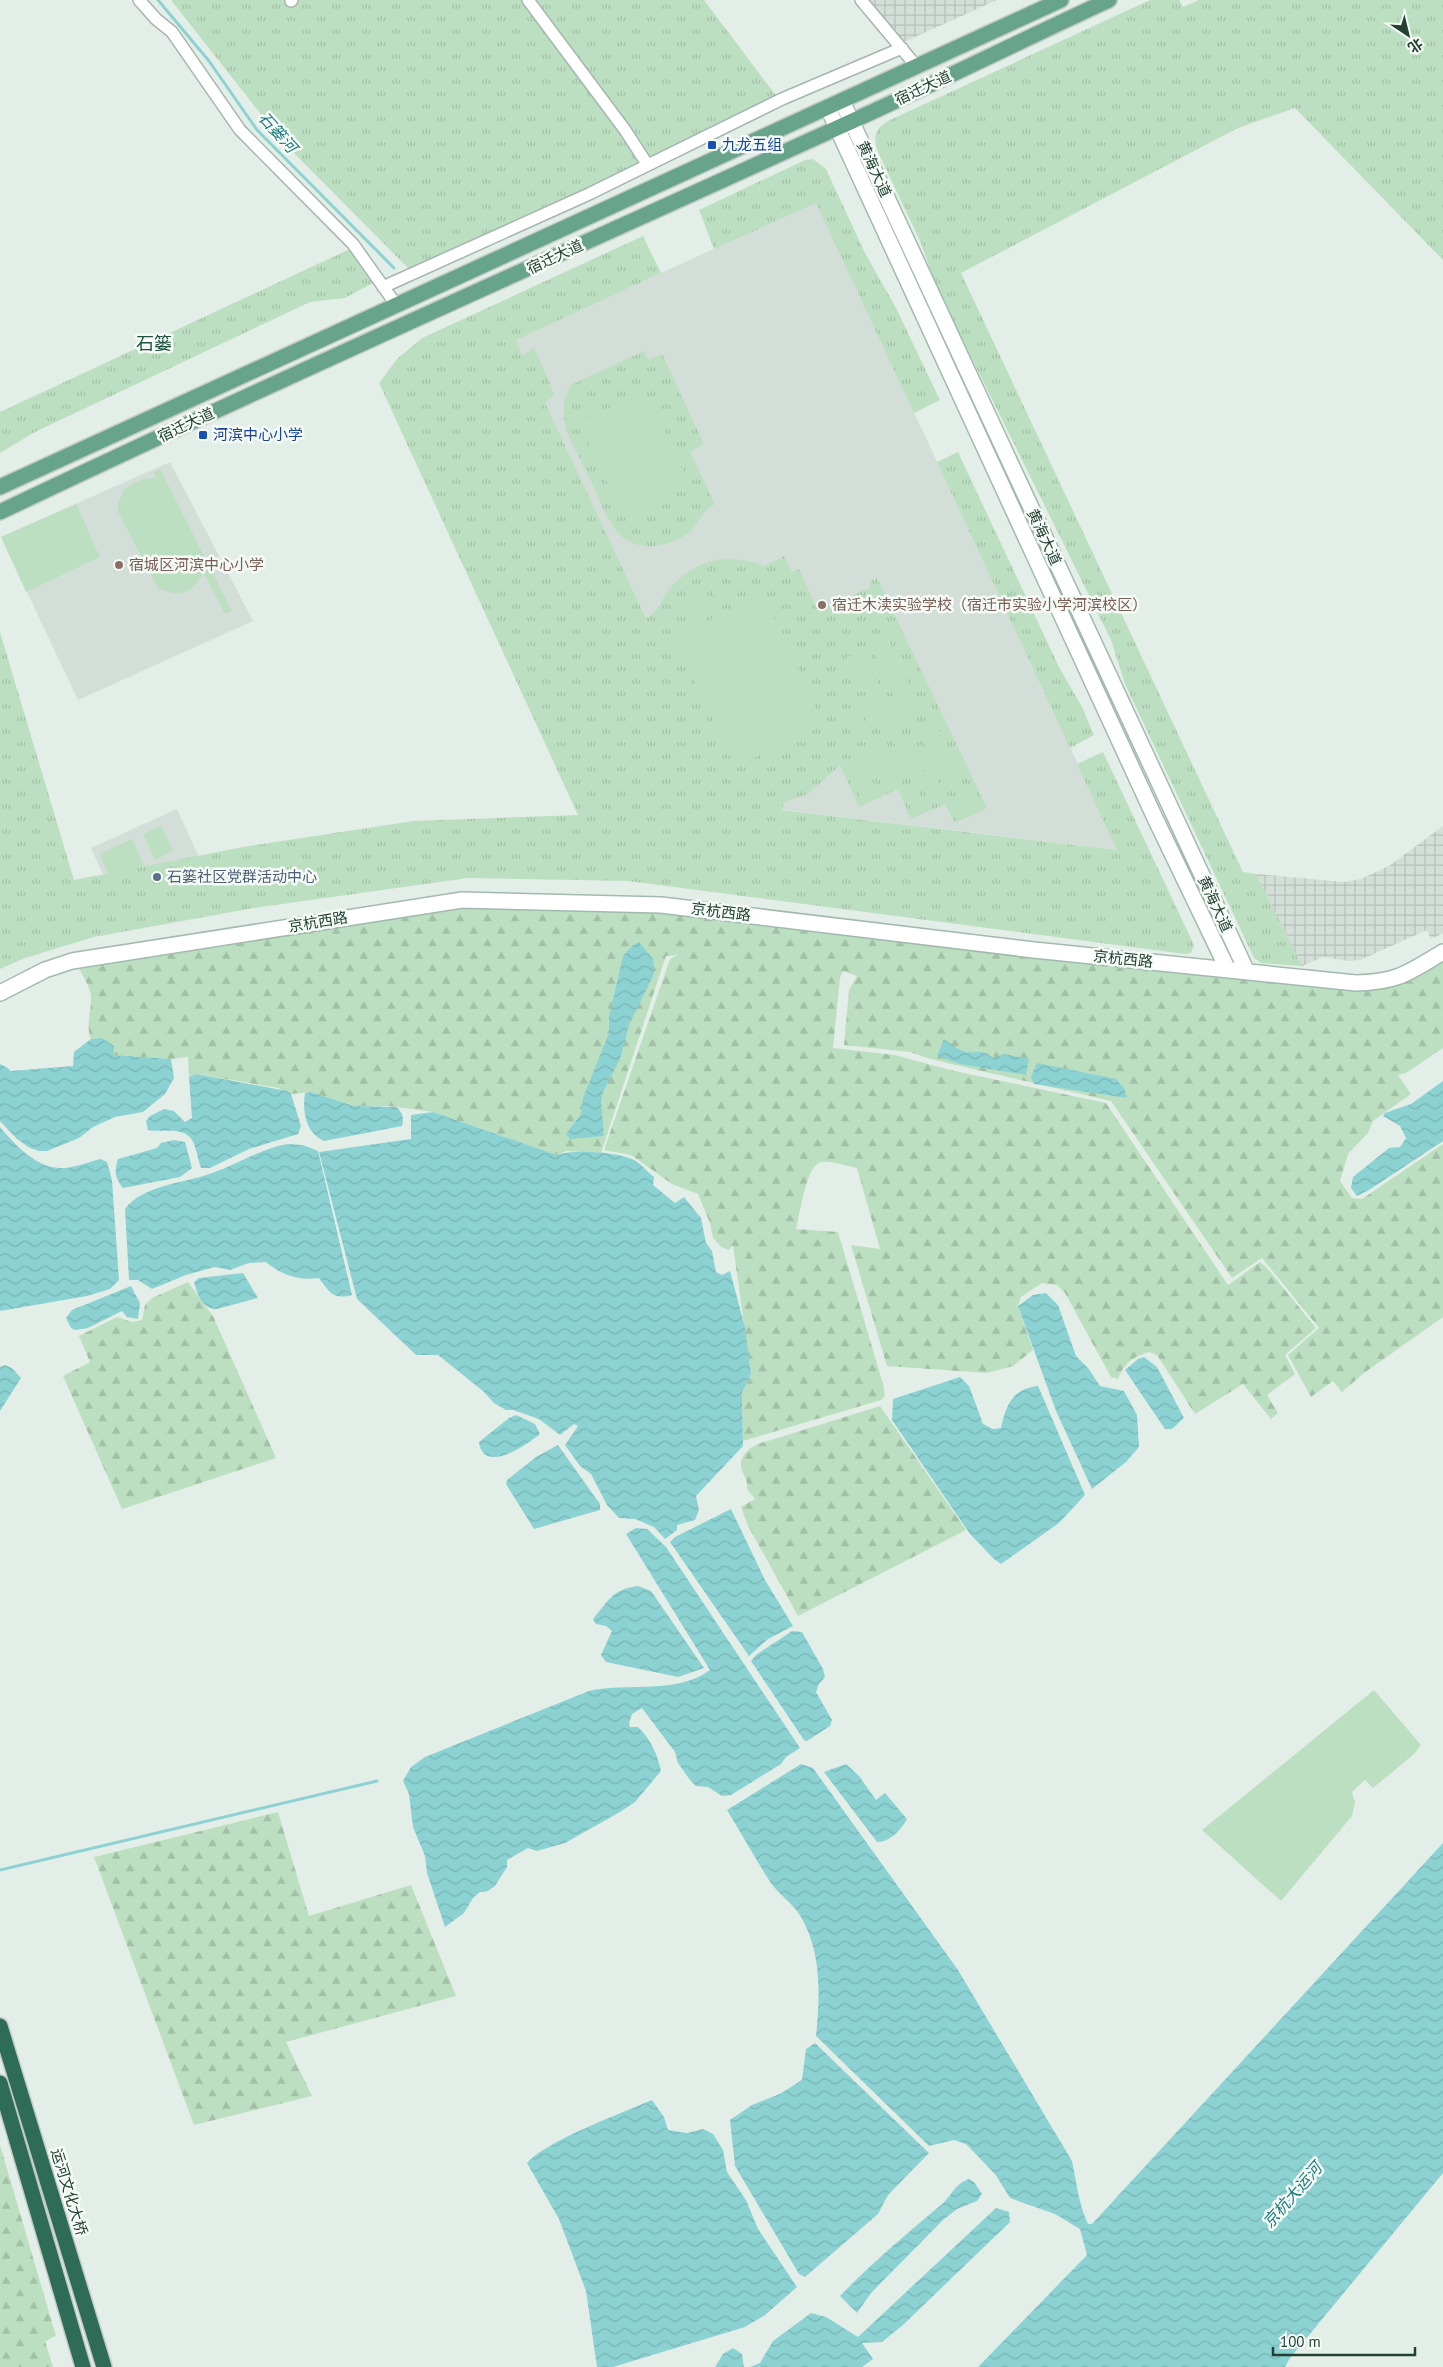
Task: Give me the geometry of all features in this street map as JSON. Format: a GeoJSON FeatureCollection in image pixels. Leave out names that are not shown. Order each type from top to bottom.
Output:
{"type":"FeatureCollection","features":[{"type":"Feature","properties":{"kind":"highway","name":"运河文化大桥"},"geometry":{"type":"LineString","coordinates":[[0,2026],[104,2367]]}},
{"type":"Feature","properties":{"kind":"highway"},"geometry":{"type":"LineString","coordinates":[[0,2082],[83,2367]]}},
{"type":"Feature","properties":{"kind":"main road","name":"宿迁大道"},"geometry":{"type":"LineString","coordinates":[[0,487],[1062,0]]}},
{"type":"Feature","properties":{"kind":"main road","name":"宿迁大道"},"geometry":{"type":"LineString","coordinates":[[0,512],[361,343],[852,122],[1108,0]]}},
{"type":"Feature","properties":{"kind":"main road","name":"黄海大道"},"geometry":{"type":"LineString","coordinates":[[842,101],[1247,972]]}},
{"type":"Feature","properties":{"kind":"main road","name":"黄海大道"},"geometry":{"type":"LineString","coordinates":[[828,108],[1154,816],[1228,970]]}},
{"type":"Feature","properties":{"kind":"main road","name":"京杭西路"},"geometry":{"type":"LineString","coordinates":[[0,993],[45,970],[72,961],[462,900],[661,905],[1025,949],[1356,983],[1382,982],[1401,977],[1443,952]]}},
{"type":"Feature","properties":{"kind":"street"},"geometry":{"type":"LineString","coordinates":[[139,0],[156,20],[172,32],[240,130],[353,244],[397,306]]}},
{"type":"Feature","properties":{"kind":"street"},"geometry":{"type":"LineString","coordinates":[[528,0],[625,130],[646,164]]}},
{"type":"Feature","properties":{"kind":"street"},"geometry":{"type":"LineString","coordinates":[[861,0],[918,67]]}},
{"type":"Feature","properties":{"kind":"street"},"geometry":{"type":"LineString","coordinates":[[383,287],[589,194],[646,164],[782,99],[902,48]]}},
{"type":"Feature","properties":{"kind":"shaded area"},"geometry":{"type":"Polygon","coordinates":[[[869,0],[997,0],[904,42],[869,0]]]}},
{"type":"Feature","properties":{"kind":"shaded area","name":"宿迁木渎实验学校（宿迁市实验小学河滨校区）"},"geometry":{"type":"Polygon","coordinates":[[[816,202],[1118,850],[734,804],[544,402],[555,393],[534,348],[522,356],[515,340],[816,202]]]}},
{"type":"Feature","properties":{"kind":"shaded area","name":"宿城区河滨中心小学"},"geometry":{"type":"Polygon","coordinates":[[[170,462],[253,621],[78,700],[1,537],[170,462]]]}},
{"type":"Feature","properties":{"kind":"shaded area"},"geometry":{"type":"Polygon","coordinates":[[[177,809],[202,864],[116,903],[91,848],[177,809]]]}},
{"type":"Feature","properties":{"kind":"shaded area"},"geometry":{"type":"Polygon","coordinates":[[[1443,826],[1443,933],[1431,939],[1427,930],[1360,960],[1348,961],[1323,957],[1302,966],[1256,874],[1344,882],[1361,879],[1389,866],[1443,826]]]}},
{"type":"Feature","properties":{"kind":"green space"},"geometry":{"type":"Polygon","coordinates":[[[171,0],[704,0],[777,97],[414,274],[282,141],[171,0]]]}},
{"type":"Feature","properties":{"kind":"green space"},"geometry":{"type":"Polygon","coordinates":[[[1150,0],[1179,0],[1183,7],[1199,0],[1443,0],[1443,260],[1295,108],[1238,128],[961,273],[1243,872],[1256,874],[1302,966],[1261,963],[1254,958],[1125,684],[1111,640],[946,306],[921,243],[878,152],[875,141],[878,129],[890,120],[1150,0]]]}},
{"type":"Feature","properties":{"kind":"green space"},"geometry":{"type":"Polygon","coordinates":[[[813,159],[826,169],[865,253],[896,308],[940,400],[914,413],[816,203],[714,249],[699,210],[805,160],[813,159]]]}},
{"type":"Feature","properties":{"kind":"green space"},"geometry":{"type":"Polygon","coordinates":[[[643,236],[661,273],[516,340],[522,356],[534,347],[555,394],[545,403],[646,618],[656,611],[667,592],[687,572],[711,561],[737,559],[764,566],[784,556],[792,572],[799,569],[818,611],[871,587],[869,582],[877,578],[987,808],[955,823],[945,804],[911,819],[898,789],[859,807],[840,765],[808,794],[784,802],[782,810],[1117,850],[1077,764],[1103,752],[1194,945],[1191,953],[1185,954],[628,881],[468,878],[254,908],[94,937],[25,958],[0,969],[0,632],[74,880],[243,847],[413,821],[578,815],[379,383],[397,359],[422,338],[643,236]]]}},
{"type":"Feature","properties":{"kind":"green space"},"geometry":{"type":"Polygon","coordinates":[[[350,249],[373,283],[345,298],[310,302],[35,432],[0,453],[0,412],[350,249]]]}},
{"type":"Feature","properties":{"kind":"green space"},"geometry":{"type":"Polygon","coordinates":[[[644,351],[648,360],[662,354],[704,444],[690,452],[715,504],[705,512],[689,533],[675,541],[655,546],[636,544],[627,540],[613,526],[566,430],[564,412],[566,396],[571,385],[644,351]]]}},
{"type":"Feature","properties":{"kind":"green space"},"geometry":{"type":"Polygon","coordinates":[[[644,391],[690,485],[624,517],[578,423],[644,391]]]}},
{"type":"Feature","properties":{"kind":"green space"},"geometry":{"type":"Polygon","coordinates":[[[958,452],[1059,667],[1082,707],[1094,735],[1070,748],[937,462],[958,452]]]}},
{"type":"Feature","properties":{"kind":"green space"},"geometry":{"type":"Polygon","coordinates":[[[160,469],[232,611],[225,614],[204,573],[185,592],[173,593],[158,588],[118,512],[118,504],[124,490],[143,479],[156,478],[154,472],[160,469]]]}},
{"type":"Feature","properties":{"kind":"green space"},"geometry":{"type":"Polygon","coordinates":[[[76,504],[100,557],[26,592],[1,537],[76,504]]]}},
{"type":"Feature","properties":{"kind":"green space"},"geometry":{"type":"Polygon","coordinates":[[[746,586],[721,608],[712,590],[746,586]]]}},
{"type":"Feature","properties":{"kind":"green space"},"geometry":{"type":"Polygon","coordinates":[[[763,594],[824,725],[735,767],[674,637],[763,594]]]}},
{"type":"Feature","properties":{"kind":"green space"},"geometry":{"type":"Polygon","coordinates":[[[703,595],[713,612],[679,617],[703,595]]]}},
{"type":"Feature","properties":{"kind":"green space"},"geometry":{"type":"Polygon","coordinates":[[[887,637],[904,673],[887,681],[871,645],[887,637]]]}},
{"type":"Feature","properties":{"kind":"green space"},"geometry":{"type":"Polygon","coordinates":[[[862,650],[879,685],[862,693],[846,658],[862,650]]]}},
{"type":"Feature","properties":{"kind":"green space"},"geometry":{"type":"Polygon","coordinates":[[[906,679],[923,714],[906,722],[889,687],[906,679]]]}},
{"type":"Feature","properties":{"kind":"green space"},"geometry":{"type":"Polygon","coordinates":[[[882,690],[898,725],[882,733],[865,698],[882,690]]]}},
{"type":"Feature","properties":{"kind":"green space"},"geometry":{"type":"Polygon","coordinates":[[[860,713],[872,736],[863,741],[851,718],[860,713]]]}},
{"type":"Feature","properties":{"kind":"green space"},"geometry":{"type":"Polygon","coordinates":[[[935,722],[952,757],[935,765],[918,730],[935,722]]]}},
{"type":"Feature","properties":{"kind":"green space"},"geometry":{"type":"Polygon","coordinates":[[[910,734],[927,769],[910,776],[893,741],[910,734]]]}},
{"type":"Feature","properties":{"kind":"green space"},"geometry":{"type":"Polygon","coordinates":[[[886,745],[903,781],[886,788],[870,753],[886,745]]]}},
{"type":"Feature","properties":{"kind":"green space"},"geometry":{"type":"Polygon","coordinates":[[[861,756],[877,791],[861,799],[844,764],[861,756]]]}},
{"type":"Feature","properties":{"kind":"green space"},"geometry":{"type":"Polygon","coordinates":[[[953,764],[964,788],[955,792],[943,769],[953,764]]]}},
{"type":"Feature","properties":{"kind":"green space"},"geometry":{"type":"Polygon","coordinates":[[[934,773],[946,797],[936,801],[925,778],[934,773]]]}},
{"type":"Feature","properties":{"kind":"green space"},"geometry":{"type":"Polygon","coordinates":[[[914,783],[926,807],[917,811],[905,788],[914,783]]]}},
{"type":"Feature","properties":{"kind":"green space"},"geometry":{"type":"Polygon","coordinates":[[[974,796],[979,807],[957,817],[952,807],[974,796]]]}},
{"type":"Feature","properties":{"kind":"green space"},"geometry":{"type":"Polygon","coordinates":[[[161,826],[173,850],[155,860],[143,834],[161,826]]]}},
{"type":"Feature","properties":{"kind":"green space"},"geometry":{"type":"Polygon","coordinates":[[[132,839],[144,865],[110,878],[100,854],[132,839]]]}},
{"type":"Feature","properties":{"kind":"green space"},"geometry":{"type":"Polygon","coordinates":[[[455,904],[677,912],[1053,959],[1354,991],[1380,988],[1401,982],[1443,958],[1443,1048],[1406,1073],[1398,1075],[1411,1094],[1373,1121],[1368,1133],[1348,1154],[1340,1181],[1352,1198],[1362,1199],[1443,1144],[1443,1317],[1364,1373],[1342,1392],[1333,1381],[1311,1397],[1288,1355],[1319,1328],[1262,1258],[1232,1278],[1111,1101],[930,1059],[910,1052],[844,1045],[849,990],[857,976],[843,971],[840,978],[833,1048],[895,1055],[950,1070],[1106,1103],[1228,1285],[1260,1262],[1316,1328],[1285,1355],[1295,1374],[1267,1395],[1278,1413],[1271,1419],[1243,1384],[1195,1414],[1157,1355],[1149,1352],[1130,1361],[1118,1379],[1111,1377],[1065,1293],[1057,1285],[1042,1283],[1021,1297],[1018,1306],[1033,1350],[1013,1366],[987,1373],[887,1366],[851,1245],[880,1249],[857,1168],[822,1162],[816,1165],[808,1180],[796,1229],[838,1232],[885,1396],[881,1400],[743,1441],[742,1393],[751,1374],[733,1245],[729,1250],[721,1247],[713,1238],[710,1223],[698,1194],[672,1184],[631,1155],[604,1150],[670,959],[678,955],[666,956],[601,1153],[566,1151],[557,1155],[433,1112],[389,1106],[354,1106],[311,1092],[291,1094],[278,1088],[196,1074],[189,1077],[188,1057],[171,1059],[114,1055],[113,1046],[102,1038],[91,1039],[89,1023],[91,995],[77,965],[455,904]]]}},
{"type":"Feature","properties":{"kind":"green space"},"geometry":{"type":"Polygon","coordinates":[[[188,1282],[213,1316],[276,1458],[122,1509],[63,1376],[90,1362],[79,1336],[117,1317],[132,1322],[142,1320],[145,1305],[152,1298],[188,1282]]]}},
{"type":"Feature","properties":{"kind":"green space"},"geometry":{"type":"Polygon","coordinates":[[[880,1406],[966,1530],[798,1616],[747,1524],[741,1507],[755,1499],[747,1489],[747,1482],[741,1466],[742,1458],[750,1448],[761,1443],[880,1406]]]}},
{"type":"Feature","properties":{"kind":"green space"},"geometry":{"type":"Polygon","coordinates":[[[1374,1690],[1421,1745],[1414,1754],[1373,1788],[1365,1780],[1352,1792],[1355,1802],[1352,1816],[1281,1901],[1202,1830],[1374,1690]]]}},
{"type":"Feature","properties":{"kind":"green space"},"geometry":{"type":"Polygon","coordinates":[[[278,1812],[309,1916],[411,1885],[456,1996],[286,2042],[312,2096],[194,2125],[94,1857],[278,1812]]]}},
{"type":"Feature","properties":{"kind":"green space"},"geometry":{"type":"Polygon","coordinates":[[[0,2145],[56,2336],[45,2341],[53,2367],[0,2367],[0,2145]]]}},
{"type":"Feature","properties":{"kind":"water"},"geometry":{"type":"Polygon","coordinates":[[[639,942],[653,959],[654,974],[629,1025],[620,1059],[603,1092],[601,1102],[604,1136],[570,1139],[566,1134],[581,1114],[583,1098],[609,1033],[609,1017],[623,956],[632,946],[639,942]]]}},
{"type":"Feature","properties":{"kind":"water"},"geometry":{"type":"Polygon","coordinates":[[[102,1038],[114,1046],[114,1055],[171,1059],[174,1078],[165,1094],[143,1112],[115,1117],[93,1127],[79,1138],[47,1151],[30,1148],[17,1139],[0,1121],[0,1064],[11,1071],[73,1066],[74,1052],[91,1039],[102,1038]]]}},
{"type":"Feature","properties":{"kind":"water"},"geometry":{"type":"Polygon","coordinates":[[[944,1039],[958,1049],[970,1052],[983,1052],[993,1059],[1004,1054],[1029,1059],[1026,1075],[960,1064],[937,1056],[944,1039]]]}},
{"type":"Feature","properties":{"kind":"water"},"geometry":{"type":"Polygon","coordinates":[[[1037,1063],[1116,1079],[1124,1088],[1127,1098],[1034,1084],[1031,1077],[1037,1063]]]}},
{"type":"Feature","properties":{"kind":"water"},"geometry":{"type":"Polygon","coordinates":[[[196,1074],[287,1091],[291,1094],[301,1126],[298,1134],[249,1149],[210,1168],[201,1168],[191,1138],[181,1132],[148,1130],[146,1121],[150,1116],[164,1109],[174,1111],[185,1122],[192,1118],[189,1077],[196,1074]]]}},
{"type":"Feature","properties":{"kind":"water"},"geometry":{"type":"Polygon","coordinates":[[[1443,1081],[1443,1141],[1357,1196],[1351,1188],[1353,1177],[1389,1148],[1400,1147],[1406,1138],[1400,1126],[1383,1116],[1385,1113],[1411,1104],[1443,1081]]]}},
{"type":"Feature","properties":{"kind":"water"},"geometry":{"type":"Polygon","coordinates":[[[311,1092],[354,1106],[396,1107],[402,1115],[402,1126],[324,1141],[313,1133],[305,1114],[305,1093],[311,1092]]]}},
{"type":"Feature","properties":{"kind":"water"},"geometry":{"type":"Polygon","coordinates":[[[433,1112],[557,1155],[573,1152],[594,1152],[635,1160],[654,1177],[653,1185],[675,1203],[684,1197],[701,1218],[706,1243],[712,1251],[716,1272],[722,1275],[730,1271],[745,1327],[751,1374],[742,1393],[743,1446],[696,1496],[699,1510],[695,1520],[677,1525],[677,1530],[665,1539],[654,1527],[635,1519],[619,1518],[607,1505],[591,1474],[580,1466],[565,1445],[578,1426],[574,1424],[560,1435],[539,1419],[513,1410],[506,1410],[494,1403],[483,1391],[438,1355],[416,1355],[357,1299],[319,1152],[411,1139],[411,1115],[433,1112]]]}},
{"type":"Feature","properties":{"kind":"water"},"geometry":{"type":"Polygon","coordinates":[[[0,1127],[28,1155],[37,1161],[55,1168],[78,1166],[100,1159],[107,1162],[112,1180],[119,1280],[110,1289],[87,1296],[0,1311],[0,1127]]]}},
{"type":"Feature","properties":{"kind":"water"},"geometry":{"type":"Polygon","coordinates":[[[174,1140],[185,1142],[192,1168],[180,1177],[123,1188],[116,1174],[118,1159],[157,1148],[161,1143],[174,1140]]]}},
{"type":"Feature","properties":{"kind":"water"},"geometry":{"type":"Polygon","coordinates":[[[287,1144],[303,1145],[318,1151],[352,1295],[336,1296],[329,1291],[319,1278],[305,1279],[284,1274],[266,1262],[249,1263],[230,1270],[215,1267],[186,1275],[152,1289],[138,1280],[129,1280],[125,1209],[133,1201],[153,1190],[212,1173],[268,1149],[287,1144]]]}},
{"type":"Feature","properties":{"kind":"water"},"geometry":{"type":"Polygon","coordinates":[[[243,1273],[258,1298],[217,1309],[208,1307],[201,1300],[194,1282],[199,1278],[243,1273]]]}},
{"type":"Feature","properties":{"kind":"water"},"geometry":{"type":"Polygon","coordinates":[[[131,1286],[140,1303],[138,1319],[127,1317],[122,1311],[88,1328],[75,1330],[71,1328],[66,1318],[72,1310],[131,1286]]]}},
{"type":"Feature","properties":{"kind":"water"},"geometry":{"type":"Polygon","coordinates":[[[1046,1293],[1058,1305],[1076,1356],[1088,1368],[1100,1386],[1124,1391],[1137,1415],[1139,1447],[1126,1462],[1092,1489],[1056,1411],[1018,1306],[1033,1295],[1046,1293]]]}},
{"type":"Feature","properties":{"kind":"water"},"geometry":{"type":"Polygon","coordinates":[[[1144,1357],[1157,1367],[1184,1418],[1172,1429],[1165,1429],[1125,1370],[1138,1359],[1144,1357]]]}},
{"type":"Feature","properties":{"kind":"water"},"geometry":{"type":"Polygon","coordinates":[[[5,1365],[12,1368],[21,1378],[0,1411],[0,1367],[5,1365]]]}},
{"type":"Feature","properties":{"kind":"water"},"geometry":{"type":"Polygon","coordinates":[[[960,1377],[969,1386],[983,1424],[993,1429],[1001,1428],[1008,1405],[1016,1395],[1029,1388],[1038,1386],[1085,1495],[1059,1523],[1001,1564],[970,1534],[892,1420],[893,1399],[960,1377]]]}},
{"type":"Feature","properties":{"kind":"water"},"geometry":{"type":"Polygon","coordinates":[[[516,1415],[535,1424],[540,1434],[526,1445],[497,1457],[488,1456],[482,1452],[479,1442],[509,1418],[516,1415]]]}},
{"type":"Feature","properties":{"kind":"water"},"geometry":{"type":"Polygon","coordinates":[[[558,1445],[600,1504],[600,1510],[534,1529],[506,1484],[507,1480],[536,1457],[558,1445]]]}},
{"type":"Feature","properties":{"kind":"water"},"geometry":{"type":"Polygon","coordinates":[[[731,1509],[765,1580],[793,1626],[768,1639],[749,1656],[670,1542],[675,1537],[731,1509]]]}},
{"type":"Feature","properties":{"kind":"water"},"geometry":{"type":"Polygon","coordinates":[[[636,1528],[647,1529],[666,1547],[800,1748],[786,1757],[781,1764],[731,1795],[722,1796],[708,1787],[696,1786],[690,1780],[678,1763],[675,1752],[642,1708],[632,1714],[629,1723],[630,1727],[638,1727],[647,1737],[658,1758],[661,1771],[635,1802],[565,1843],[537,1851],[528,1848],[507,1860],[507,1867],[495,1886],[488,1891],[480,1892],[473,1898],[464,1913],[445,1927],[427,1873],[425,1856],[413,1827],[409,1794],[403,1781],[411,1767],[425,1757],[589,1691],[682,1683],[697,1678],[710,1670],[626,1534],[636,1528]]]}},
{"type":"Feature","properties":{"kind":"water"},"geometry":{"type":"Polygon","coordinates":[[[638,1586],[651,1591],[704,1668],[678,1677],[606,1662],[601,1655],[612,1631],[606,1626],[596,1624],[593,1619],[607,1601],[617,1593],[638,1586]]]}},
{"type":"Feature","properties":{"kind":"water"},"geometry":{"type":"Polygon","coordinates":[[[792,1631],[802,1632],[823,1669],[825,1677],[819,1684],[816,1692],[832,1720],[830,1726],[807,1741],[804,1740],[751,1661],[756,1655],[792,1631]]]}},
{"type":"Feature","properties":{"kind":"water","name":"京杭大运河"},"geometry":{"type":"Polygon","coordinates":[[[801,1764],[813,1768],[958,1970],[1072,2161],[1080,2200],[1088,2224],[1092,2224],[1443,1843],[1443,2173],[1290,2358],[1285,2367],[978,2367],[1087,2255],[1080,2229],[1055,2214],[1010,2198],[995,2174],[966,2144],[954,2140],[929,2146],[816,2036],[818,1975],[813,1945],[808,1931],[798,1912],[771,1883],[727,1810],[801,1764]]]}},
{"type":"Feature","properties":{"kind":"water"},"geometry":{"type":"Polygon","coordinates":[[[846,1764],[859,1776],[876,1800],[885,1793],[907,1819],[891,1838],[877,1842],[824,1772],[846,1764]]]}},
{"type":"Feature","properties":{"kind":"water"},"geometry":{"type":"Polygon","coordinates":[[[815,2043],[929,2153],[888,2195],[878,2214],[805,2277],[799,2274],[735,2166],[730,2120],[752,2105],[780,2094],[802,2080],[806,2049],[815,2043]]]}},
{"type":"Feature","properties":{"kind":"water"},"geometry":{"type":"Polygon","coordinates":[[[652,2100],[664,2117],[668,2130],[687,2133],[703,2129],[713,2134],[723,2150],[727,2172],[746,2200],[758,2229],[797,2287],[765,2315],[745,2327],[613,2367],[597,2367],[586,2291],[559,2219],[527,2163],[550,2146],[567,2137],[652,2100]]]}},
{"type":"Feature","properties":{"kind":"water"},"geometry":{"type":"Polygon","coordinates":[[[969,2179],[974,2182],[982,2194],[977,2201],[957,2209],[943,2220],[871,2293],[857,2313],[840,2296],[877,2260],[945,2202],[956,2187],[969,2179]]]}},
{"type":"Feature","properties":{"kind":"water"},"geometry":{"type":"Polygon","coordinates":[[[996,2208],[1009,2212],[1010,2222],[903,2325],[882,2342],[862,2343],[873,2359],[862,2367],[750,2367],[760,2363],[773,2341],[811,2313],[826,2317],[858,2337],[996,2208]]]}},
{"type":"Feature","properties":{"kind":"water"},"geometry":{"type":"Polygon","coordinates":[[[733,2348],[742,2354],[744,2367],[715,2367],[723,2354],[733,2348]]]}},
{"type":"Feature","properties":{"kind":"waterway","name":"石篓河"},"geometry":{"type":"LineString","coordinates":[[158,0],[209,61],[257,130],[394,268]]}},
{"type":"Feature","properties":{"kind":"waterway"},"geometry":{"type":"LineString","coordinates":[[0,1870],[377,1781]]}},
{"type":"Feature","properties":{"kind":"place","name":"九龙五组"},"geometry":{"type":"Point","coordinates":[712,145]}},
{"type":"Feature","properties":{"kind":"place","name":"河滨中心小学"},"geometry":{"type":"Point","coordinates":[203,435]}},
{"type":"Feature","properties":{"kind":"place","name":"宿城区河滨中心小学"},"geometry":{"type":"Point","coordinates":[119,565]}},
{"type":"Feature","properties":{"kind":"place","name":"宿迁木渎实验学校（宿迁市实验小学河滨校区）"},"geometry":{"type":"Point","coordinates":[822,605]}},
{"type":"Feature","properties":{"kind":"place","name":"石篓社区党群活动中心"},"geometry":{"type":"Point","coordinates":[157,877]}},
{"type":"Feature","properties":{"kind":"district","name":"石篓"},"geometry":{"type":"Point","coordinates":[154,344]}}]}
